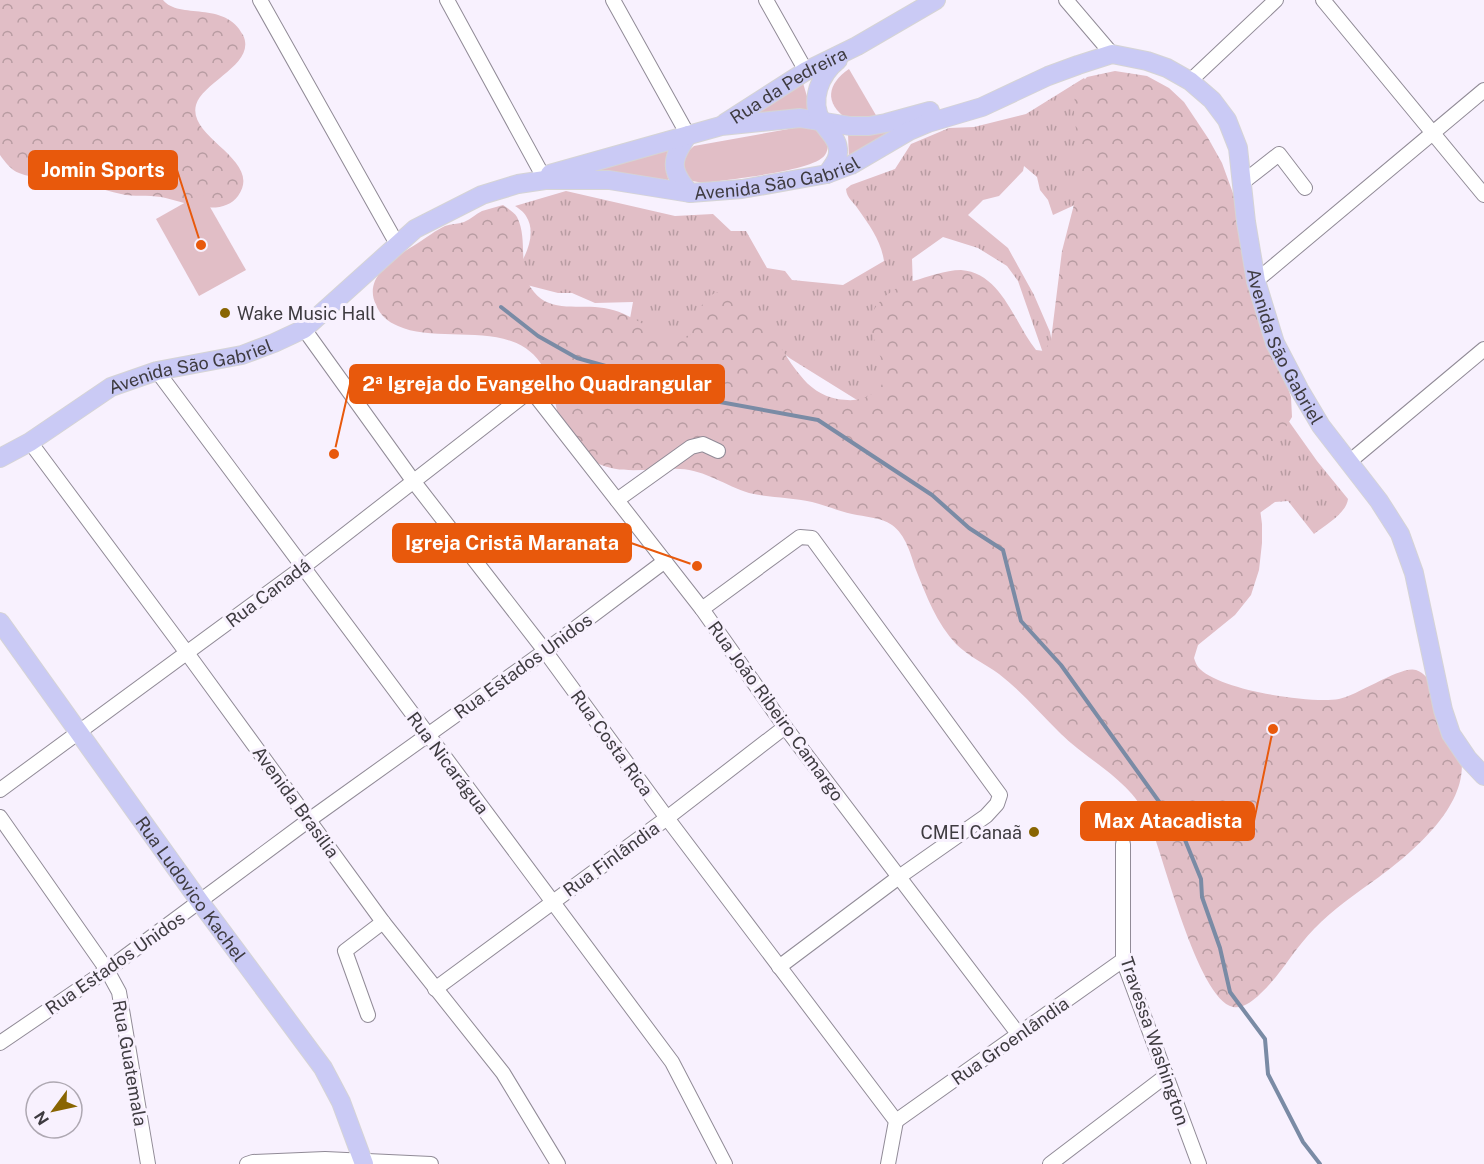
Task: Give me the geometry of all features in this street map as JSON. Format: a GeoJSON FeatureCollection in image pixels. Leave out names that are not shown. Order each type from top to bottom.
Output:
{"type":"FeatureCollection","features":[{"type":"Feature","properties":{"kind":"main road","name":"Rua da Pedreira"},"geometry":{"type":"LineString","coordinates":[[721,126],[806,71],[856,46],[936,0]]}},
{"type":"Feature","properties":{"kind":"main road","name":"Rua da Pedreira"},"geometry":{"type":"LineString","coordinates":[[818,113],[819,86],[825,74],[834,63],[856,46]]}},
{"type":"Feature","properties":{"kind":"main road","name":"Avenida São Gabriel"},"geometry":{"type":"LineString","coordinates":[[536,179],[609,180],[690,193],[742,189],[827,174],[851,165],[909,130],[973,110],[1048,76],[1112,54],[1147,61],[1167,68],[1190,81],[1212,100],[1227,120],[1238,147],[1246,222],[1256,281],[1275,344],[1321,426],[1379,501],[1400,534],[1414,573],[1443,710],[1457,742],[1468,759],[1484,776]]}},
{"type":"Feature","properties":{"kind":"main road"},"geometry":{"type":"LineString","coordinates":[[806,71],[818,113],[834,137],[838,148],[838,158],[827,174]]}},
{"type":"Feature","properties":{"kind":"main road","name":"Avenida São Gabriel"},"geometry":{"type":"LineString","coordinates":[[0,458],[30,442],[111,387],[157,371],[242,355],[304,328],[416,229],[482,195],[721,126],[800,118],[818,113],[850,126],[869,126],[966,102],[1008,95]]}},
{"type":"Feature","properties":{"kind":"main road"},"geometry":{"type":"LineString","coordinates":[[688,135],[675,154],[675,172],[690,193]]}},
{"type":"Feature","properties":{"kind":"main road","name":"Rua Ludovico Kachel"},"geometry":{"type":"LineString","coordinates":[[0,622],[200,902],[323,1068],[341,1102],[364,1162]]}},
{"type":"Feature","properties":{"kind":"street"},"geometry":{"type":"LineString","coordinates":[[260,0],[397,244]]}},
{"type":"Feature","properties":{"kind":"street"},"geometry":{"type":"LineString","coordinates":[[447,0],[536,179]]}},
{"type":"Feature","properties":{"kind":"street"},"geometry":{"type":"LineString","coordinates":[[613,0],[688,135]]}},
{"type":"Feature","properties":{"kind":"street"},"geometry":{"type":"LineString","coordinates":[[766,0],[806,71]]}},
{"type":"Feature","properties":{"kind":"street"},"geometry":{"type":"LineString","coordinates":[[1066,0],[1112,54]]}},
{"type":"Feature","properties":{"kind":"street"},"geometry":{"type":"LineString","coordinates":[[1190,81],[1276,0]]}},
{"type":"Feature","properties":{"kind":"street"},"geometry":{"type":"LineString","coordinates":[[1323,0],[1484,195]]}},
{"type":"Feature","properties":{"kind":"street"},"geometry":{"type":"LineString","coordinates":[[1256,281],[1484,90]]}},
{"type":"Feature","properties":{"kind":"street"},"geometry":{"type":"LineString","coordinates":[[1242,183],[1279,154],[1305,188]]}},
{"type":"Feature","properties":{"kind":"street","name":"Rua Costa Rica"},"geometry":{"type":"LineString","coordinates":[[304,328],[414,482],[545,651],[667,818],[896,1121]]}},
{"type":"Feature","properties":{"kind":"street"},"geometry":{"type":"LineString","coordinates":[[1349,462],[1484,349]]}},
{"type":"Feature","properties":{"kind":"street","name":"Rua Nicarágua"},"geometry":{"type":"LineString","coordinates":[[157,371],[672,1062],[725,1164]]}},
{"type":"Feature","properties":{"kind":"street","name":"Rua Canadá"},"geometry":{"type":"LineString","coordinates":[[0,790],[302,568],[531,390]]}},
{"type":"Feature","properties":{"kind":"street","name":"Rua João Ribeiro Camargo"},"geometry":{"type":"LineString","coordinates":[[531,390],[702,609],[785,727],[1019,1035]]}},
{"type":"Feature","properties":{"kind":"street","name":"Avenida Brasília"},"geometry":{"type":"LineString","coordinates":[[30,442],[188,653],[383,922],[503,1073],[558,1164]]}},
{"type":"Feature","properties":{"kind":"street"},"geometry":{"type":"LineString","coordinates":[[617,500],[691,447],[703,444],[718,450]]}},
{"type":"Feature","properties":{"kind":"street"},"geometry":{"type":"LineString","coordinates":[[702,609],[800,537],[812,538],[1000,795],[997,804],[986,816],[779,967]]}},
{"type":"Feature","properties":{"kind":"street","name":"Rua Estados Unidos"},"geometry":{"type":"LineString","coordinates":[[1,1041],[107,970],[309,820],[545,651],[664,561]]}},
{"type":"Feature","properties":{"kind":"street","name":"Rua Finlândia"},"geometry":{"type":"LineString","coordinates":[[435,989],[667,818],[785,727]]}},
{"type":"Feature","properties":{"kind":"street","name":"Rua Guatemala"},"geometry":{"type":"LineString","coordinates":[[0,817],[107,970],[119,992],[148,1164]]}},
{"type":"Feature","properties":{"kind":"street","name":"Travessa Washington"},"geometry":{"type":"LineString","coordinates":[[1123,844],[1123,960],[1199,1164]]}},
{"type":"Feature","properties":{"kind":"street"},"geometry":{"type":"LineString","coordinates":[[368,1015],[345,951],[383,922]]}},
{"type":"Feature","properties":{"kind":"street","name":"Rua Groenlândia"},"geometry":{"type":"LineString","coordinates":[[896,1121],[1123,960]]}},
{"type":"Feature","properties":{"kind":"street"},"geometry":{"type":"LineString","coordinates":[[1050,1164],[1167,1075]]}},
{"type":"Feature","properties":{"kind":"street"},"geometry":{"type":"LineString","coordinates":[[888,1164],[896,1121]]}},
{"type":"Feature","properties":{"kind":"street"},"geometry":{"type":"LineString","coordinates":[[247,1164],[325,1159],[431,1164]]}},
{"type":"Feature","properties":{"kind":"green space"},"geometry":{"type":"Polygon","coordinates":[[[0,0],[163,0],[170,6],[214,14],[235,24],[243,35],[245,45],[243,55],[201,96],[196,105],[196,117],[202,128],[234,160],[241,171],[243,183],[238,196],[232,202],[214,208],[161,197],[121,194],[71,180],[30,176],[11,168],[0,155],[0,0]]]}},
{"type":"Feature","properties":{"kind":"green space"},"geometry":{"type":"Polygon","coordinates":[[[849,69],[877,117],[847,119],[835,107],[831,94],[833,87],[849,69]]]}},
{"type":"Feature","properties":{"kind":"green space"},"geometry":{"type":"Polygon","coordinates":[[[1115,71],[1147,76],[1169,88],[1184,102],[1222,163],[1238,207],[1277,356],[1291,397],[1292,417],[1284,430],[1267,447],[1258,463],[1257,486],[1262,543],[1259,570],[1251,595],[1235,615],[1198,645],[1194,658],[1198,667],[1208,675],[1243,689],[1287,697],[1325,700],[1339,699],[1390,676],[1416,670],[1426,677],[1434,689],[1460,752],[1462,771],[1458,789],[1438,824],[1408,854],[1321,922],[1268,987],[1251,1001],[1237,1007],[1233,1007],[1220,998],[1194,953],[1148,819],[1140,805],[1120,782],[1071,743],[999,674],[956,644],[938,618],[907,546],[897,529],[887,522],[812,502],[749,493],[689,470],[628,470],[597,463],[560,427],[551,385],[543,367],[530,351],[498,337],[424,333],[398,326],[382,315],[373,295],[378,276],[401,254],[445,226],[464,222],[482,211],[503,205],[517,217],[522,235],[525,275],[534,292],[541,299],[557,305],[614,310],[678,343],[690,336],[699,310],[707,299],[718,292],[731,291],[753,308],[804,379],[816,390],[831,398],[859,399],[872,394],[881,387],[884,368],[871,325],[874,309],[888,294],[901,286],[943,272],[961,270],[975,273],[987,280],[1006,301],[1036,350],[1044,351],[1051,340],[1062,251],[1079,185],[1079,154],[1074,114],[1075,89],[1087,77],[1115,71]]]}},
{"type":"Feature","properties":{"kind":"green space"},"geometry":{"type":"Polygon","coordinates":[[[1084,78],[1089,85],[1079,203],[1053,215],[1048,200],[1040,190],[1037,177],[1024,166],[1023,171],[999,196],[983,200],[968,215],[1008,248],[1034,295],[1050,332],[1054,354],[1167,183],[1196,120],[1278,406],[1317,461],[1348,499],[1343,510],[1314,534],[1288,501],[1275,502],[1201,555],[1043,353],[1018,281],[1007,266],[978,248],[943,237],[912,259],[913,289],[886,418],[791,359],[741,322],[692,354],[629,324],[633,302],[595,303],[572,293],[558,293],[512,279],[528,249],[531,232],[526,216],[515,206],[566,191],[675,216],[713,214],[731,231],[746,231],[767,268],[785,271],[792,280],[843,285],[884,261],[874,234],[849,198],[846,189],[851,185],[895,169],[911,144],[949,128],[974,127],[1026,114],[1084,78]]]}},
{"type":"Feature","properties":{"kind":"green space"},"geometry":{"type":"Polygon","coordinates":[[[803,83],[811,110],[738,118],[803,83]]]}},
{"type":"Feature","properties":{"kind":"green space"},"geometry":{"type":"Polygon","coordinates":[[[918,123],[849,161],[848,133],[918,123]]]}},
{"type":"Feature","properties":{"kind":"green space"},"geometry":{"type":"Polygon","coordinates":[[[794,128],[815,128],[827,137],[828,148],[825,155],[817,161],[788,170],[704,183],[692,181],[684,173],[683,156],[694,146],[794,128]]]}},
{"type":"Feature","properties":{"kind":"green space"},"geometry":{"type":"Polygon","coordinates":[[[668,150],[666,167],[669,184],[590,171],[668,150]]]}},
{"type":"Feature","properties":{"kind":"green space"},"geometry":{"type":"Polygon","coordinates":[[[202,193],[246,270],[199,296],[156,219],[202,193]]]}},
{"type":"Feature","properties":{"kind":"waterway"},"geometry":{"type":"LineString","coordinates":[[501,307],[538,336],[577,358],[670,384],[720,402],[818,420],[932,495],[969,528],[1003,550],[1021,621],[1061,665],[1183,835],[1201,879],[1202,897],[1220,948],[1230,992],[1265,1039],[1268,1074],[1303,1142],[1320,1164]]}},
{"type":"Feature","properties":{"kind":"place","name":"Jomin Sports"},"geometry":{"type":"Point","coordinates":[201,245]}},
{"type":"Feature","properties":{"kind":"place","name":"Wake Music Hall"},"geometry":{"type":"Point","coordinates":[225,313]}},
{"type":"Feature","properties":{"kind":"place","name":"2ª Igreja do Evangelho Quadrangular"},"geometry":{"type":"Point","coordinates":[334,454]}},
{"type":"Feature","properties":{"kind":"place","name":"Igreja Cristã Maranata"},"geometry":{"type":"Point","coordinates":[697,566]}},
{"type":"Feature","properties":{"kind":"place","name":"Max Atacadista"},"geometry":{"type":"Point","coordinates":[1273,729]}},
{"type":"Feature","properties":{"kind":"place","name":"CMEI Canaã"},"geometry":{"type":"Point","coordinates":[1034,832]}}]}
